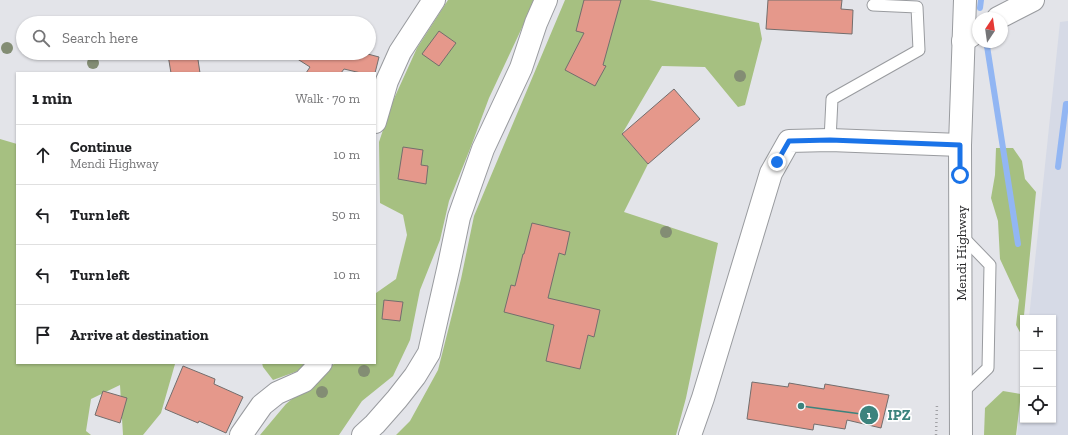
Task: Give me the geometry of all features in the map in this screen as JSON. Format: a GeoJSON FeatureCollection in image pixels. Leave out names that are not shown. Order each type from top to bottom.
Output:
{"type":"FeatureCollection","features":[{"type":"Feature","properties":{"kind":"street"},"geometry":{"type":"LineString","coordinates":[[376,119],[387,81],[400,52],[434,0]]}},
{"type":"Feature","properties":{"kind":"street"},"geometry":{"type":"LineString","coordinates":[[364,435],[376,424],[415,376],[428,353],[459,217],[483,149],[521,68],[536,23],[546,0]]}},
{"type":"Feature","properties":{"kind":"street","name":"Mendi Highway"},"geometry":{"type":"LineString","coordinates":[[961,435],[960,145],[971,36],[965,0]]}},
{"type":"Feature","properties":{"kind":"street"},"geometry":{"type":"LineString","coordinates":[[1008,13],[1033,0]]}},
{"type":"Feature","properties":{"kind":"street"},"geometry":{"type":"LineString","coordinates":[[690,435],[704,398],[771,173],[789,141],[830,140],[960,145]]}},
{"type":"Feature","properties":{"kind":"street"},"geometry":{"type":"LineString","coordinates":[[241,435],[262,405],[277,393],[304,381],[320,364]]}},
{"type":"Feature","properties":{"kind":"lane"},"geometry":{"type":"LineString","coordinates":[[830,140],[832,99],[919,50],[917,7],[872,5]]}},
{"type":"Feature","properties":{"kind":"lane"},"geometry":{"type":"LineString","coordinates":[[961,235],[990,265],[988,368],[961,394]]}},
{"type":"Feature","properties":{"kind":"shaded area"},"geometry":{"type":"Polygon","coordinates":[[[1068,21],[1068,435],[1017,435],[1020,407],[1020,423],[1056,423],[1056,315],[1029,315],[1060,22],[1068,21]]]}},
{"type":"Feature","properties":{"kind":"green space"},"geometry":{"type":"Polygon","coordinates":[[[448,0],[535,0],[489,98],[449,201],[440,240],[420,290],[410,340],[393,376],[362,401],[339,435],[260,435],[286,404],[334,364],[376,364],[376,293],[396,279],[407,235],[403,215],[380,203],[379,142],[392,103],[417,48],[448,0]]]}},
{"type":"Feature","properties":{"kind":"green space"},"geometry":{"type":"Polygon","coordinates":[[[565,0],[649,0],[759,23],[762,39],[745,105],[738,107],[705,67],[662,66],[622,134],[648,164],[624,212],[718,243],[686,398],[676,435],[396,435],[410,421],[438,370],[461,279],[474,216],[565,0]]]}},
{"type":"Feature","properties":{"kind":"green space"},"geometry":{"type":"Polygon","coordinates":[[[0,139],[16,144],[16,364],[175,364],[161,413],[143,435],[123,435],[120,385],[91,399],[86,431],[91,435],[0,435],[0,139]]]}},
{"type":"Feature","properties":{"kind":"green space"},"geometry":{"type":"Polygon","coordinates":[[[996,148],[1013,148],[1022,161],[1025,179],[1036,192],[1024,315],[1020,315],[1020,332],[1016,325],[1019,300],[1000,259],[998,221],[991,198],[995,175],[996,148]]]}},
{"type":"Feature","properties":{"kind":"green space"},"geometry":{"type":"Polygon","coordinates":[[[262,364],[310,364],[309,367],[273,380],[262,364]]]}},
{"type":"Feature","properties":{"kind":"green space"},"geometry":{"type":"Polygon","coordinates":[[[1003,391],[1020,394],[1016,435],[984,435],[985,408],[1003,391]]]}},
{"type":"Feature","properties":{"kind":"building"},"geometry":{"type":"Polygon","coordinates":[[[584,0],[621,0],[603,65],[606,66],[595,86],[565,70],[584,33],[576,31],[584,0]]]}},
{"type":"Feature","properties":{"kind":"building"},"geometry":{"type":"Polygon","coordinates":[[[768,0],[842,0],[841,9],[853,10],[852,34],[766,29],[768,0]]]}},
{"type":"Feature","properties":{"kind":"building"},"geometry":{"type":"Polygon","coordinates":[[[439,31],[456,43],[439,66],[422,54],[439,31]]]}},
{"type":"Feature","properties":{"kind":"building"},"geometry":{"type":"Polygon","coordinates":[[[376,56],[379,57],[375,72],[357,72],[344,69],[342,72],[307,72],[310,67],[299,60],[376,60],[376,56]]]}},
{"type":"Feature","properties":{"kind":"building"},"geometry":{"type":"Polygon","coordinates":[[[169,60],[198,60],[200,72],[171,72],[169,60]]]}},
{"type":"Feature","properties":{"kind":"building"},"geometry":{"type":"Polygon","coordinates":[[[674,89],[700,119],[648,164],[622,134],[674,89]]]}},
{"type":"Feature","properties":{"kind":"building"},"geometry":{"type":"Polygon","coordinates":[[[403,147],[423,150],[421,165],[428,166],[426,184],[398,179],[403,147]]]}},
{"type":"Feature","properties":{"kind":"building"},"geometry":{"type":"Polygon","coordinates":[[[532,223],[570,232],[565,255],[559,253],[548,298],[600,310],[594,337],[588,335],[580,369],[546,361],[554,325],[504,312],[511,285],[515,286],[532,223]]]}},
{"type":"Feature","properties":{"kind":"building"},"geometry":{"type":"Polygon","coordinates":[[[384,300],[403,302],[400,321],[382,319],[384,300]]]}},
{"type":"Feature","properties":{"kind":"building"},"geometry":{"type":"Polygon","coordinates":[[[183,366],[215,379],[214,384],[243,397],[226,433],[199,421],[198,423],[165,409],[183,366]]]}},
{"type":"Feature","properties":{"kind":"building"},"geometry":{"type":"Polygon","coordinates":[[[752,382],[788,387],[789,383],[824,389],[825,384],[889,395],[881,428],[847,420],[845,429],[814,424],[813,430],[747,419],[752,382]]]}},
{"type":"Feature","properties":{"kind":"building"},"geometry":{"type":"Polygon","coordinates":[[[103,391],[127,398],[120,423],[95,415],[103,391]]]}},
{"type":"Feature","properties":{"kind":"waterway"},"geometry":{"type":"LineString","coordinates":[[980,8],[981,0]]}},
{"type":"Feature","properties":{"kind":"waterway"},"geometry":{"type":"LineString","coordinates":[[987,48],[1018,244]]}},
{"type":"Feature","properties":{"kind":"waterway"},"geometry":{"type":"LineString","coordinates":[[1058,167],[1066,104],[1068,104]]}},
{"type":"Feature","properties":{"kind":"place","name":"IPZ"},"geometry":{"type":"Point","coordinates":[801,406]}},
{"type":"Feature","properties":{"kind":"route"},"geometry":{"type":"LineString","coordinates":[[777,162],[789,141],[830,140],[960,145],[960,175]]}}]}
